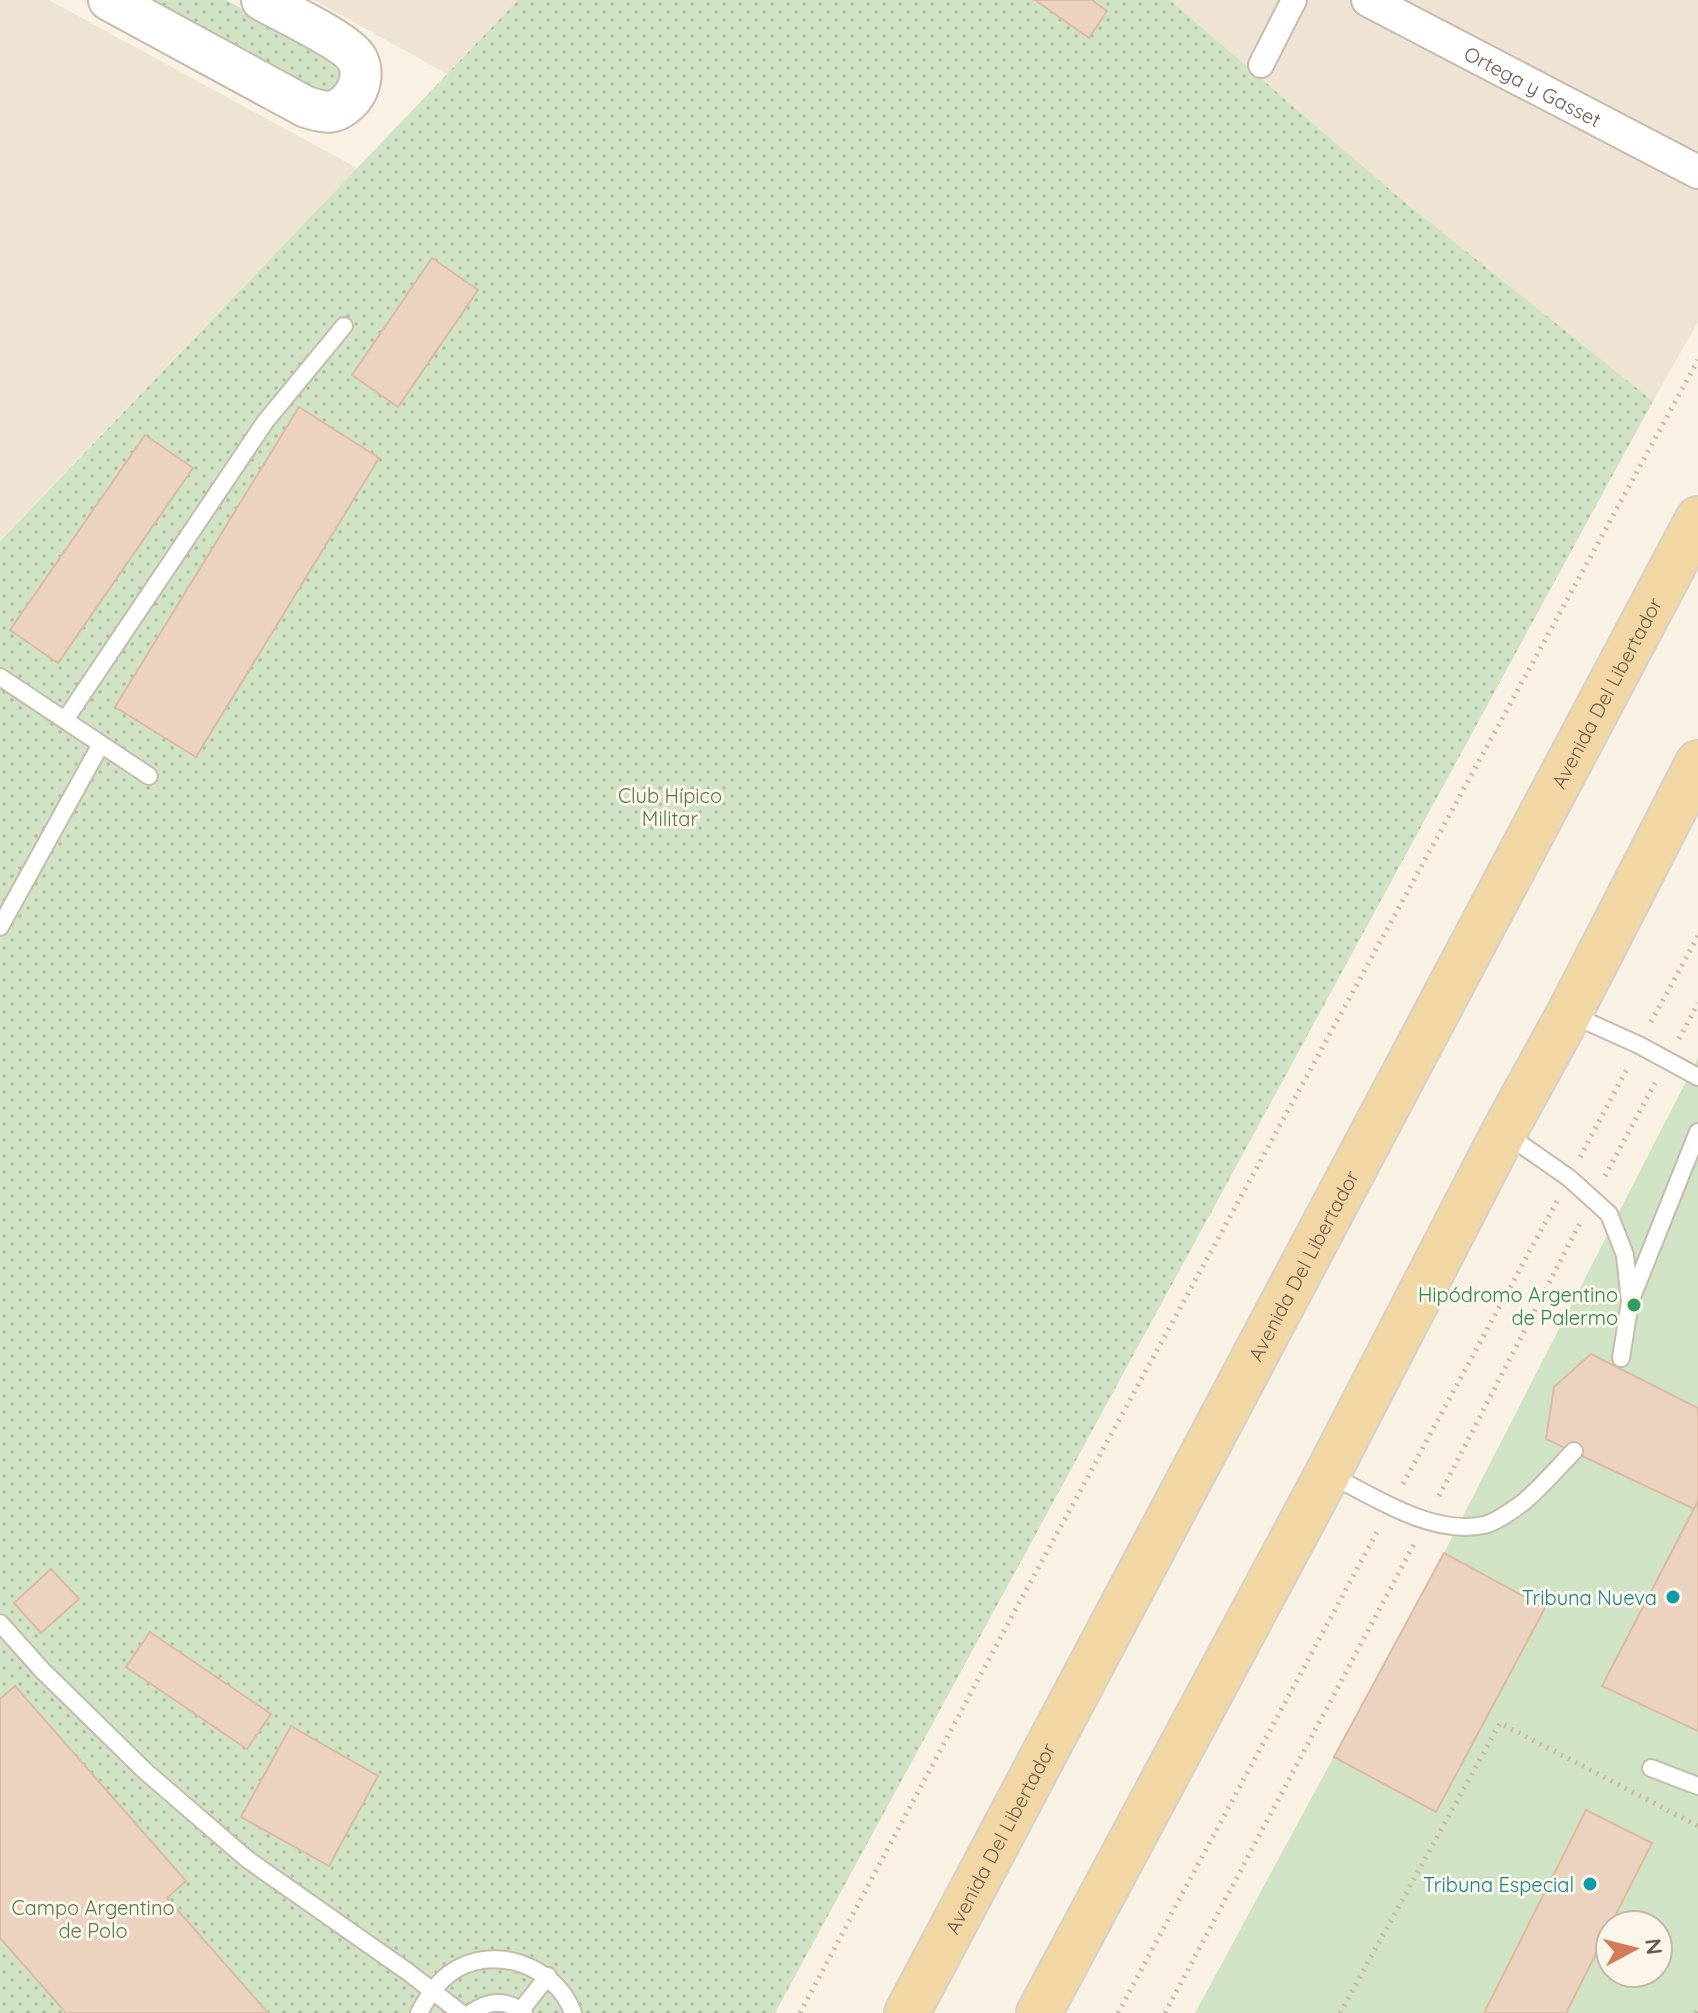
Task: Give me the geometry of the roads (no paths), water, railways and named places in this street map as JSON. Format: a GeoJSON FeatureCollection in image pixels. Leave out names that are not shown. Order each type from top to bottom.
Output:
{"type":"FeatureCollection","features":[{"type":"Feature","properties":{"kind":"main road","name":"Avenida Del Libertador"},"geometry":{"type":"LineString","coordinates":[[907,2013],[1698,519]]}},
{"type":"Feature","properties":{"kind":"main road"},"geometry":{"type":"LineString","coordinates":[[1039,2013],[1328,1473],[1698,763]]}},
{"type":"Feature","properties":{"kind":"street"},"geometry":{"type":"LineString","coordinates":[[109,0],[306,107],[326,113],[341,109],[357,92],[361,71],[356,57],[339,43],[262,0]]}},
{"type":"Feature","properties":{"kind":"street"},"geometry":{"type":"LineString","coordinates":[[1261,65],[1294,0]]}},
{"type":"Feature","properties":{"kind":"street","name":"Ortega y Gasset"},"geometry":{"type":"LineString","coordinates":[[1368,0],[1698,172]]}},
{"type":"Feature","properties":{"kind":"lane"},"geometry":{"type":"LineString","coordinates":[[65,720],[265,422],[344,326]]}},
{"type":"Feature","properties":{"kind":"lane"},"geometry":{"type":"LineString","coordinates":[[0,677],[149,776]]}},
{"type":"Feature","properties":{"kind":"lane"},"geometry":{"type":"LineString","coordinates":[[0,927],[101,744]]}},
{"type":"Feature","properties":{"kind":"lane"},"geometry":{"type":"LineString","coordinates":[[1569,1014],[1639,1045],[1698,1077]]}},
{"type":"Feature","properties":{"kind":"lane"},"geometry":{"type":"LineString","coordinates":[[1504,1132],[1569,1178],[1609,1214],[1625,1255],[1630,1302]]}},
{"type":"Feature","properties":{"kind":"lane"},"geometry":{"type":"LineString","coordinates":[[1621,1358],[1630,1302],[1698,1132]]}},
{"type":"Feature","properties":{"kind":"lane"},"geometry":{"type":"LineString","coordinates":[[1328,1473],[1391,1506],[1449,1527],[1487,1525],[1519,1506],[1574,1451]]}},
{"type":"Feature","properties":{"kind":"lane"},"geometry":{"type":"LineString","coordinates":[[0,1623],[42,1670],[145,1771],[247,1859],[461,2013]]}},
{"type":"Feature","properties":{"kind":"lane"},"geometry":{"type":"LineString","coordinates":[[1651,1768],[1698,1786]]}},
{"type":"Feature","properties":{"kind":"lane"},"geometry":{"type":"LineString","coordinates":[[419,2013],[432,1990],[451,1972],[475,1962],[500,1959],[525,1964],[548,1976],[569,2000],[573,2013]]}},
{"type":"Feature","properties":{"kind":"lane"},"geometry":{"type":"LineString","coordinates":[[471,2013],[482,2005],[502,2002],[522,2011],[548,1976]]}},
{"type":"Feature","properties":{"kind":"place","name":"Hipódromo Argentino de Palermo"},"geometry":{"type":"Point","coordinates":[1634,1305]}},
{"type":"Feature","properties":{"kind":"place","name":"Tribuna Nueva"},"geometry":{"type":"Point","coordinates":[1673,1597]}},
{"type":"Feature","properties":{"kind":"place","name":"Tribuna Especial"},"geometry":{"type":"Point","coordinates":[1590,1884]}},
{"type":"Feature","properties":{"kind":"park label","name":"Club Hípico Militar"},"geometry":{"type":"Point","coordinates":[670,806]}},
{"type":"Feature","properties":{"kind":"park label","name":"Campo Argentino de Polo"},"geometry":{"type":"Point","coordinates":[93,1918]}}]}
